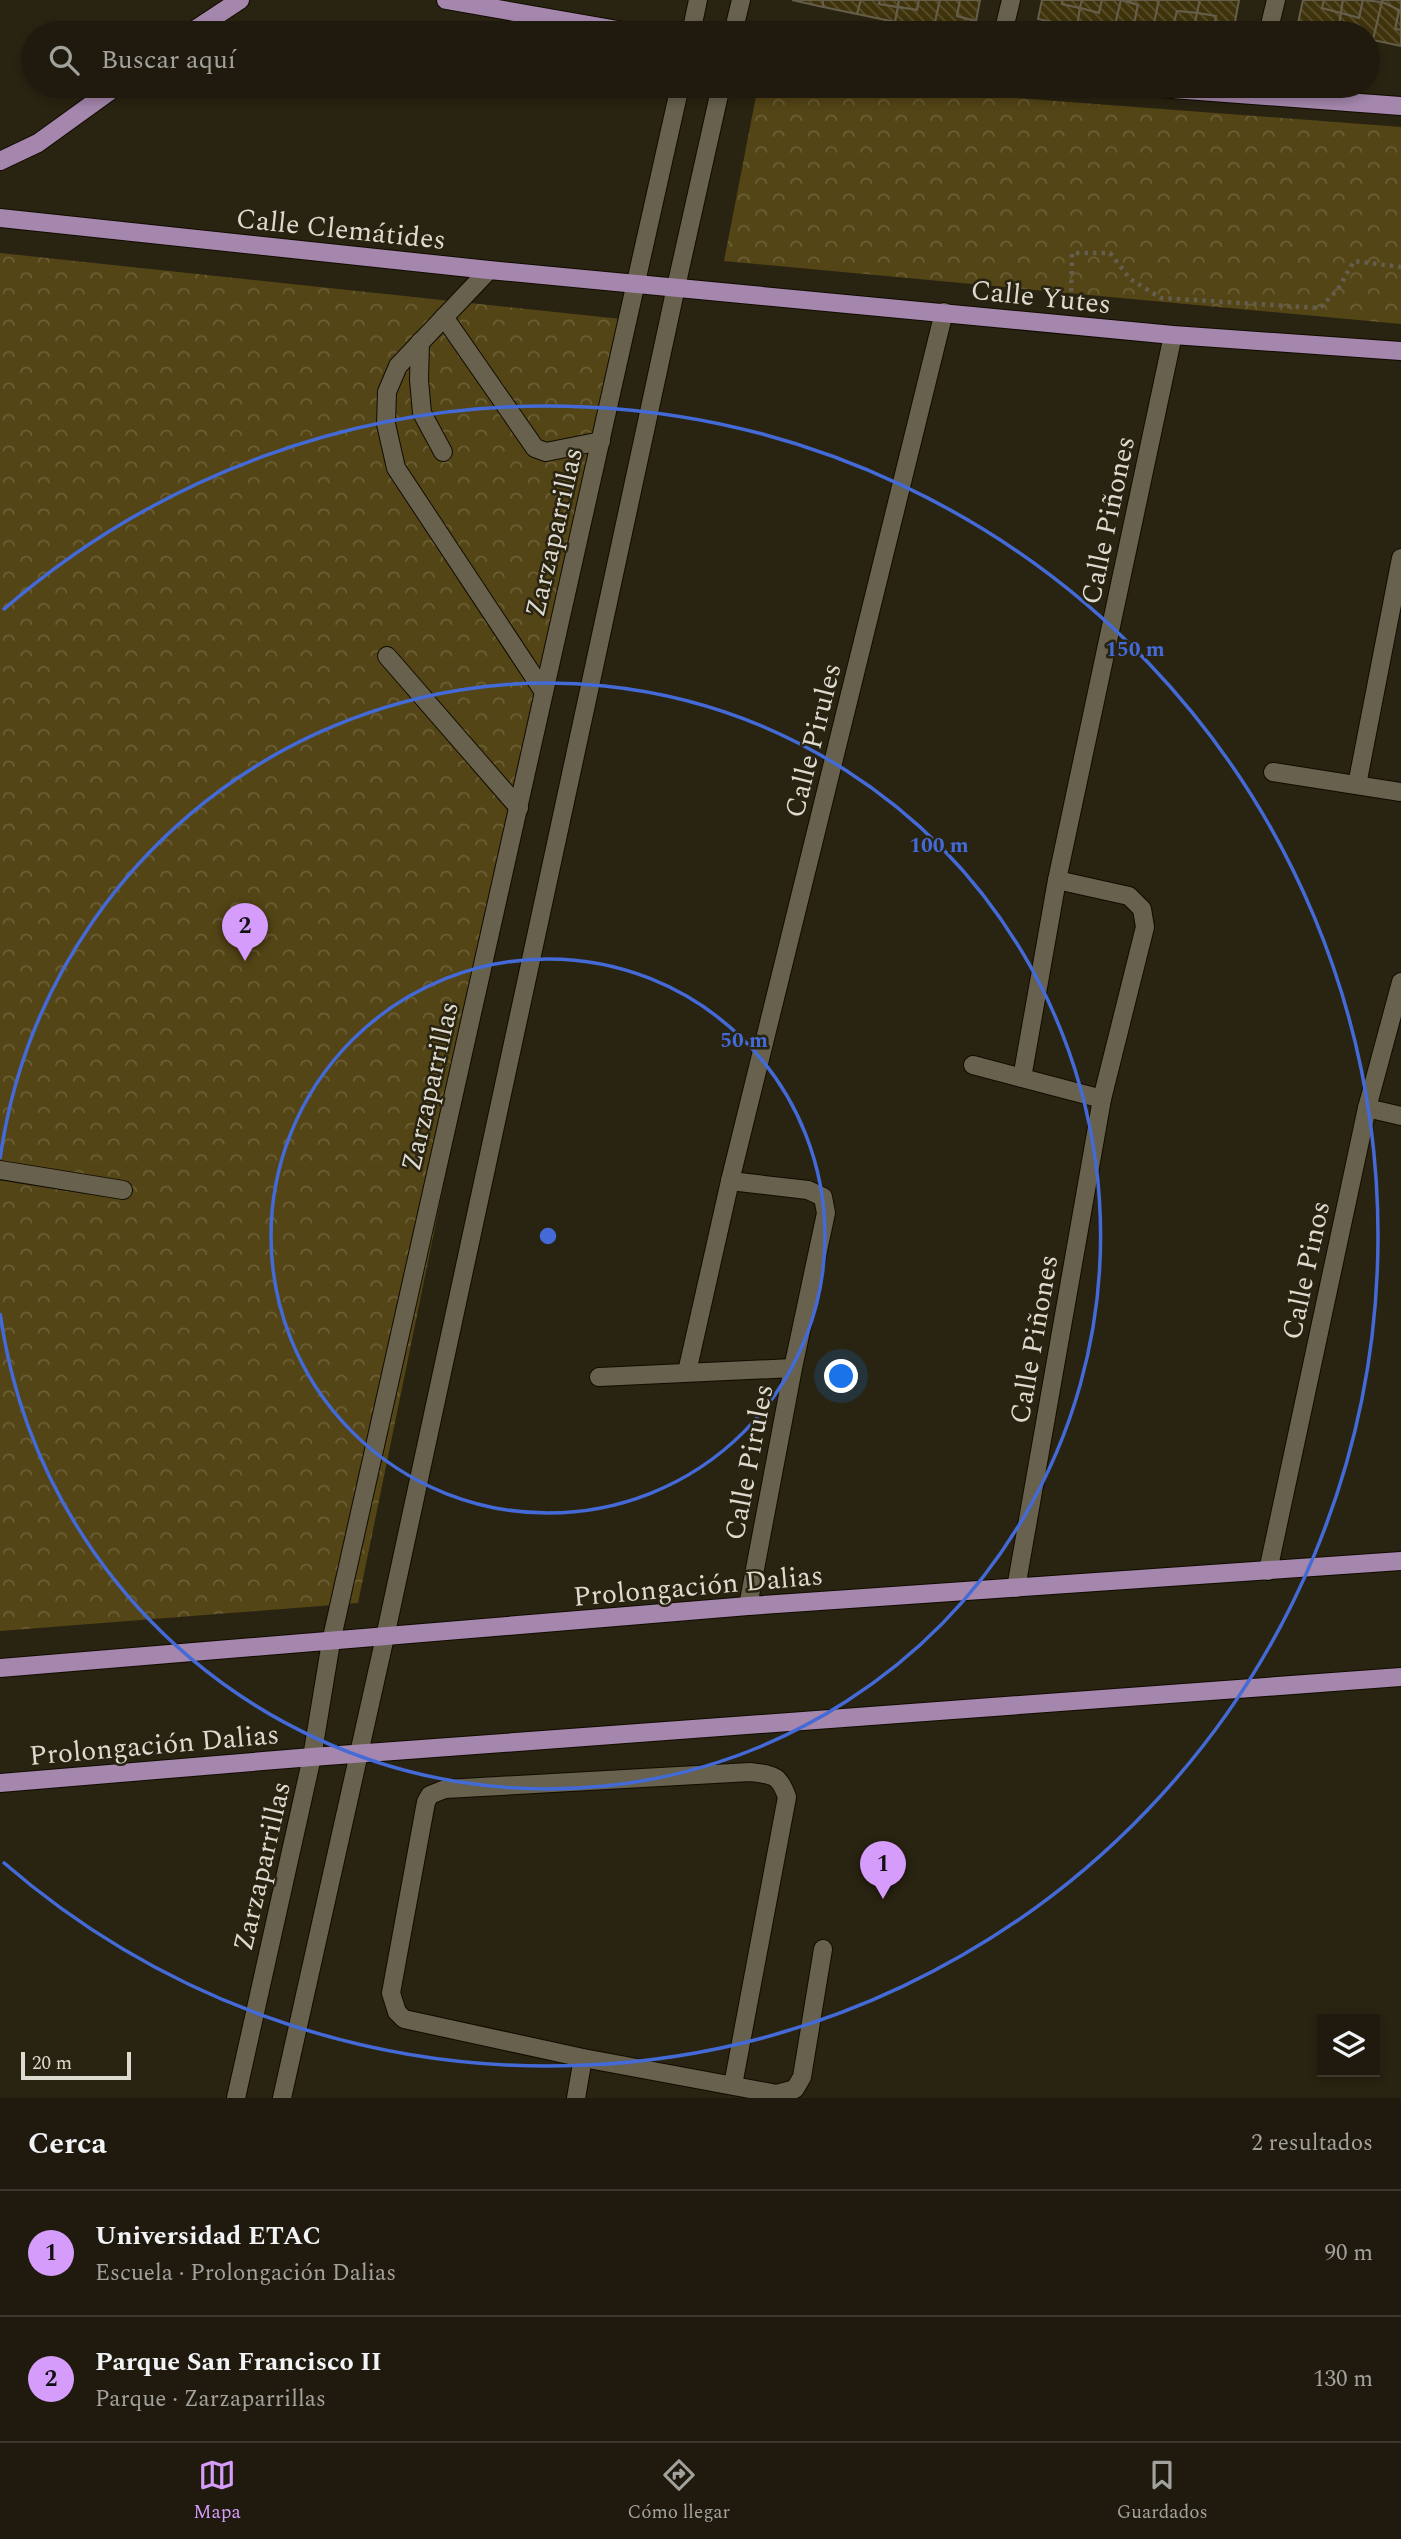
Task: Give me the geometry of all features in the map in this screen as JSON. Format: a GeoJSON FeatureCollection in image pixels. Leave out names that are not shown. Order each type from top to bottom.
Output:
{"type":"FeatureCollection","features":[{"type":"Feature","properties":{"kind":"main road"},"geometry":{"type":"LineString","coordinates":[[209,21],[240,0]]}},
{"type":"Feature","properties":{"kind":"main road"},"geometry":{"type":"LineString","coordinates":[[446,0],[566,21]]}},
{"type":"Feature","properties":{"kind":"main road"},"geometry":{"type":"LineString","coordinates":[[0,161],[38,143],[100,98]]}},
{"type":"Feature","properties":{"kind":"main road"},"geometry":{"type":"LineString","coordinates":[[1323,98],[1401,106]]}},
{"type":"Feature","properties":{"kind":"main road","name":"Calle Clemátides"},"geometry":{"type":"LineString","coordinates":[[0,218],[489,270],[676,286]]}},
{"type":"Feature","properties":{"kind":"main road","name":"Calle Yutes"},"geometry":{"type":"LineString","coordinates":[[676,286],[1173,335],[1401,351]]}},
{"type":"Feature","properties":{"kind":"main road","name":"Prolongación Dalias"},"geometry":{"type":"LineString","coordinates":[[0,1668],[748,1606],[1401,1561]]}},
{"type":"Feature","properties":{"kind":"main road","name":"Prolongación Dalias"},"geometry":{"type":"LineString","coordinates":[[0,1783],[1401,1677]]}},
{"type":"Feature","properties":{"kind":"street"},"geometry":{"type":"LineString","coordinates":[[694,21],[698,0]]}},
{"type":"Feature","properties":{"kind":"street"},"geometry":{"type":"LineString","coordinates":[[736,21],[741,0]]}},
{"type":"Feature","properties":{"kind":"street"},"geometry":{"type":"LineString","coordinates":[[1006,21],[1011,0]]}},
{"type":"Feature","properties":{"kind":"street"},"geometry":{"type":"LineString","coordinates":[[1271,21],[1276,0]]}},
{"type":"Feature","properties":{"kind":"street","name":"Zarzaparrillas"},"geometry":{"type":"LineString","coordinates":[[236,2098],[312,1758],[331,1642],[677,98]]}},
{"type":"Feature","properties":{"kind":"street"},"geometry":{"type":"LineString","coordinates":[[282,2098],[385,1637],[718,98]]}},
{"type":"Feature","properties":{"kind":"street"},"geometry":{"type":"LineString","coordinates":[[489,270],[398,366],[387,392],[386,424],[396,468],[544,692]]}},
{"type":"Feature","properties":{"kind":"street","name":"Calle Pirules"},"geometry":{"type":"LineString","coordinates":[[687,1372],[730,1181],[944,312]]}},
{"type":"Feature","properties":{"kind":"street"},"geometry":{"type":"LineString","coordinates":[[444,317],[536,448],[546,453],[601,441]]}},
{"type":"Feature","properties":{"kind":"street","name":"Calle Piñones"},"geometry":{"type":"LineString","coordinates":[[1022,1078],[1057,880],[1173,335]]}},
{"type":"Feature","properties":{"kind":"street"},"geometry":{"type":"LineString","coordinates":[[420,342],[422,413],[443,452]]}},
{"type":"Feature","properties":{"kind":"street"},"geometry":{"type":"LineString","coordinates":[[1357,785],[1396,606],[1401,558]]}},
{"type":"Feature","properties":{"kind":"street"},"geometry":{"type":"LineString","coordinates":[[387,656],[519,808]]}},
{"type":"Feature","properties":{"kind":"street"},"geometry":{"type":"LineString","coordinates":[[1273,772],[1401,792]]}},
{"type":"Feature","properties":{"kind":"street","name":"Calle Piñones"},"geometry":{"type":"LineString","coordinates":[[1016,1588],[1102,1099],[1145,927],[1142,909],[1129,897],[1057,880]]}},
{"type":"Feature","properties":{"kind":"street","name":"Calle Pinos"},"geometry":{"type":"LineString","coordinates":[[1268,1571],[1367,1108],[1401,982]]}},
{"type":"Feature","properties":{"kind":"street"},"geometry":{"type":"LineString","coordinates":[[973,1065],[1102,1099]]}},
{"type":"Feature","properties":{"kind":"street"},"geometry":{"type":"LineString","coordinates":[[1367,1108],[1401,1116]]}},
{"type":"Feature","properties":{"kind":"street"},"geometry":{"type":"LineString","coordinates":[[0,1170],[123,1190]]}},
{"type":"Feature","properties":{"kind":"street","name":"Calle Pirules"},"geometry":{"type":"LineString","coordinates":[[730,1181],[807,1190],[823,1197],[825,1213],[748,1606]]}},
{"type":"Feature","properties":{"kind":"street","name":"Calle Pirules"},"geometry":{"type":"LineString","coordinates":[[599,1377],[793,1368]]}},
{"type":"Feature","properties":{"kind":"street"},"geometry":{"type":"LineString","coordinates":[[733,2085],[787,1797],[781,1781],[772,1775],[750,1772],[446,1789],[430,1795],[426,1802],[391,1993],[397,2012],[404,2019],[583,2058],[777,2094],[795,2089],[802,2077],[823,1948]]}},
{"type":"Feature","properties":{"kind":"street"},"geometry":{"type":"LineString","coordinates":[[576,2098],[583,2058]]}},
{"type":"Feature","properties":{"kind":"path"},"geometry":{"type":"LineString","coordinates":[[1070,325],[1072,253],[1110,253],[1130,279],[1161,298],[1320,308],[1338,289],[1353,261],[1401,267]]}},
{"type":"Feature","properties":{"kind":"green space"},"geometry":{"type":"Polygon","coordinates":[[[756,98],[1017,98],[1401,127],[1401,324],[724,261],[756,98]]]}},
{"type":"Feature","properties":{"kind":"green space"},"geometry":{"type":"Polygon","coordinates":[[[0,253],[621,319],[358,1603],[0,1631],[0,253]]]}},
{"type":"Feature","properties":{"kind":"building"},"geometry":{"type":"Polygon","coordinates":[[[792,0],[823,0],[823,7],[792,0]]]}},
{"type":"Feature","properties":{"kind":"building"},"geometry":{"type":"Polygon","coordinates":[[[823,0],[861,0],[857,14],[823,7],[823,0]]]}},
{"type":"Feature","properties":{"kind":"building"},"geometry":{"type":"Polygon","coordinates":[[[861,0],[880,0],[879,4],[898,7],[895,21],[857,14],[861,0]]]}},
{"type":"Feature","properties":{"kind":"building"},"geometry":{"type":"Polygon","coordinates":[[[880,0],[899,0],[898,7],[879,4],[880,0]]]}},
{"type":"Feature","properties":{"kind":"building"},"geometry":{"type":"Polygon","coordinates":[[[899,0],[919,0],[917,10],[898,7],[899,0]]]}},
{"type":"Feature","properties":{"kind":"building"},"geometry":{"type":"Polygon","coordinates":[[[919,0],[940,0],[935,21],[895,21],[898,7],[917,10],[919,0]]]}},
{"type":"Feature","properties":{"kind":"building"},"geometry":{"type":"Polygon","coordinates":[[[940,0],[960,0],[957,16],[976,21],[935,21],[940,0]]]}},
{"type":"Feature","properties":{"kind":"building"},"geometry":{"type":"Polygon","coordinates":[[[960,0],[980,0],[976,21],[957,16],[960,0]]]}},
{"type":"Feature","properties":{"kind":"building"},"geometry":{"type":"Polygon","coordinates":[[[1042,0],[1062,0],[1062,4],[1080,8],[1078,21],[1038,19],[1042,0]]]}},
{"type":"Feature","properties":{"kind":"building"},"geometry":{"type":"Polygon","coordinates":[[[1062,0],[1082,0],[1080,8],[1062,4],[1062,0]]]}},
{"type":"Feature","properties":{"kind":"building"},"geometry":{"type":"Polygon","coordinates":[[[1082,0],[1102,0],[1099,13],[1080,8],[1082,0]]]}},
{"type":"Feature","properties":{"kind":"building"},"geometry":{"type":"Polygon","coordinates":[[[1102,0],[1121,0],[1116,21],[1078,21],[1080,8],[1099,13],[1102,0]]]}},
{"type":"Feature","properties":{"kind":"building"},"geometry":{"type":"Polygon","coordinates":[[[1121,0],[1138,5],[1135,21],[1116,21],[1121,0]]]}},
{"type":"Feature","properties":{"kind":"building"},"geometry":{"type":"Polygon","coordinates":[[[1126,0],[1159,0],[1154,21],[1135,21],[1138,5],[1126,0]]]}},
{"type":"Feature","properties":{"kind":"building"},"geometry":{"type":"Polygon","coordinates":[[[1159,0],[1200,0],[1197,13],[1177,11],[1174,21],[1154,21],[1159,0]]]}},
{"type":"Feature","properties":{"kind":"building"},"geometry":{"type":"Polygon","coordinates":[[[1200,0],[1239,0],[1235,21],[1215,21],[1216,16],[1197,13],[1200,0]]]}},
{"type":"Feature","properties":{"kind":"building"},"geometry":{"type":"Polygon","coordinates":[[[1303,0],[1324,0],[1322,8],[1341,13],[1340,21],[1298,21],[1303,0]]]}},
{"type":"Feature","properties":{"kind":"building"},"geometry":{"type":"Polygon","coordinates":[[[1324,0],[1343,0],[1341,13],[1322,8],[1324,0]]]}},
{"type":"Feature","properties":{"kind":"building"},"geometry":{"type":"Polygon","coordinates":[[[1343,0],[1363,0],[1359,18],[1341,13],[1343,0]]]}},
{"type":"Feature","properties":{"kind":"building"},"geometry":{"type":"Polygon","coordinates":[[[1363,0],[1382,2],[1378,21],[1340,21],[1341,13],[1359,18],[1363,0]]]}},
{"type":"Feature","properties":{"kind":"building"},"geometry":{"type":"Polygon","coordinates":[[[1382,0],[1401,0],[1401,30],[1395,29],[1399,10],[1382,0]]]}},
{"type":"Feature","properties":{"kind":"building"},"geometry":{"type":"Polygon","coordinates":[[[1382,2],[1399,10],[1395,29],[1401,30],[1401,46],[1380,42],[1380,21],[1378,21],[1382,2]]]}},
{"type":"Feature","properties":{"kind":"building"},"geometry":{"type":"Polygon","coordinates":[[[1177,11],[1197,13],[1195,21],[1174,21],[1177,11]]]}},
{"type":"Feature","properties":{"kind":"building"},"geometry":{"type":"Polygon","coordinates":[[[1197,13],[1216,16],[1215,21],[1195,21],[1197,13]]]}},
{"type":"Feature","properties":{"kind":"place","name":"Parque San Francisco II"},"geometry":{"type":"Point","coordinates":[245,961]}},
{"type":"Feature","properties":{"kind":"place","name":"Universidad ETAC"},"geometry":{"type":"Point","coordinates":[883,1899]}}]}
